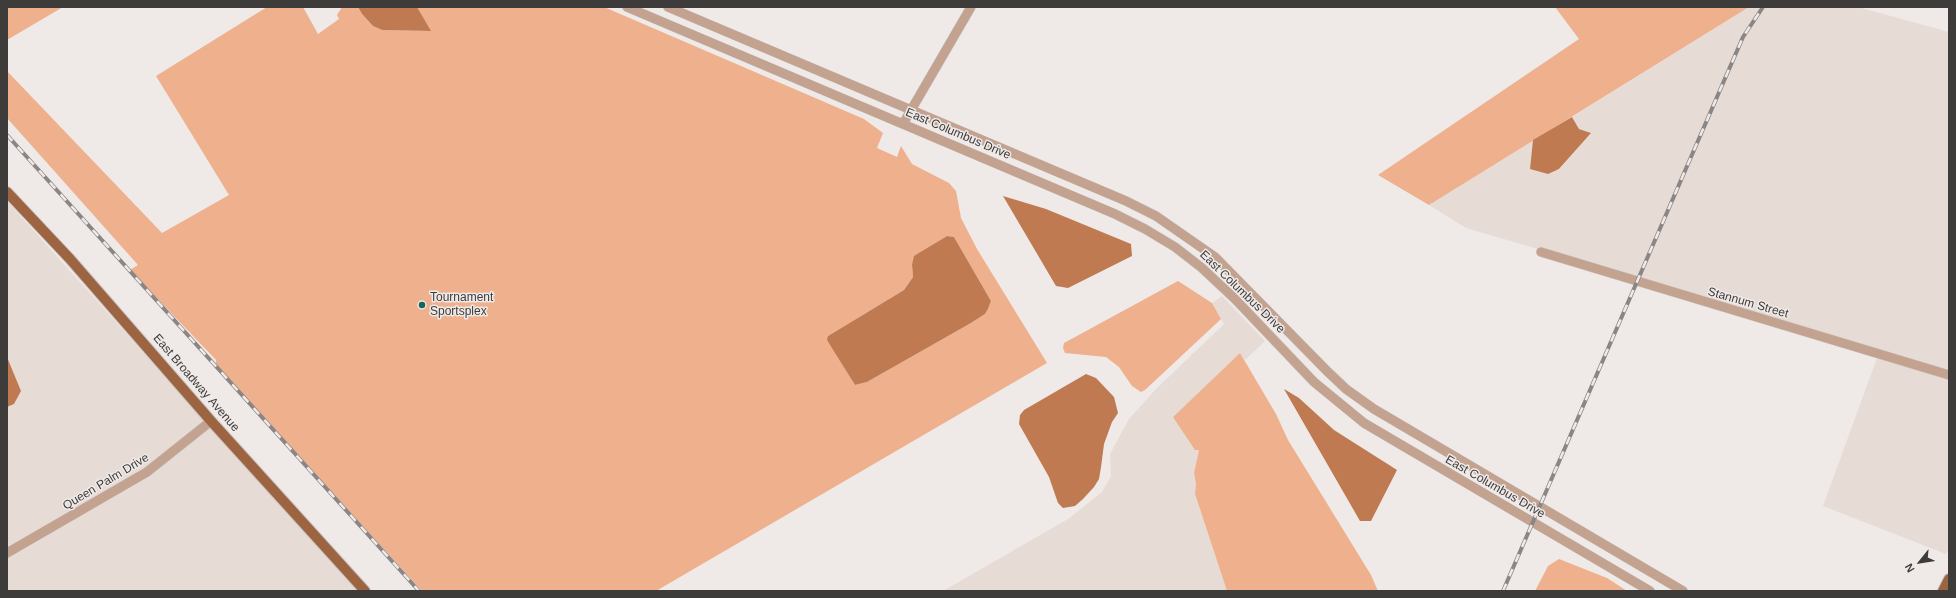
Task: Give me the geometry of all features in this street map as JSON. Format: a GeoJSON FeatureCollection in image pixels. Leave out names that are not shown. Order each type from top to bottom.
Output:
{"type":"FeatureCollection","features":[{"type":"Feature","properties":{"kind":"main road","name":"East Broadway Avenue"},"geometry":{"type":"LineString","coordinates":[[7,192],[70,259],[211,421],[365,591]]}},
{"type":"Feature","properties":{"kind":"main road"},"geometry":{"type":"LineString","coordinates":[[1943,591],[1949,578]]}},
{"type":"Feature","properties":{"kind":"street","name":"East Columbus Drive"},"geometry":{"type":"LineString","coordinates":[[627,7],[1115,214],[1145,229],[1175,247],[1202,268],[1249,314],[1314,382],[1364,423],[1650,591]]}},
{"type":"Feature","properties":{"kind":"street","name":"East Columbus Drive"},"geometry":{"type":"LineString","coordinates":[[668,7],[1126,201],[1156,216],[1215,257],[1261,302],[1327,371],[1346,389],[1374,409],[1682,591]]}},
{"type":"Feature","properties":{"kind":"street"},"geometry":{"type":"LineString","coordinates":[[903,124],[971,7]]}},
{"type":"Feature","properties":{"kind":"street","name":"Stannum Street"},"geometry":{"type":"LineString","coordinates":[[1541,252],[1637,283],[1949,375]]}},
{"type":"Feature","properties":{"kind":"street"},"geometry":{"type":"LineString","coordinates":[[1249,314],[1261,302]]}},
{"type":"Feature","properties":{"kind":"street","name":"Queen Palm Drive"},"geometry":{"type":"LineString","coordinates":[[7,554],[147,472],[211,421]]}},
{"type":"Feature","properties":{"kind":"shaded area"},"geometry":{"type":"Polygon","coordinates":[[[7,7],[63,7],[7,40],[7,7]]]}},
{"type":"Feature","properties":{"kind":"shaded area"},"geometry":{"type":"Polygon","coordinates":[[[267,7],[303,7],[318,34],[339,19],[337,15],[342,7],[358,7],[373,26],[382,30],[430,31],[417,7],[604,7],[864,119],[883,133],[877,148],[897,157],[901,146],[912,164],[949,183],[956,191],[961,218],[977,249],[1047,363],[656,591],[422,591],[216,365],[216,360],[130,270],[138,265],[7,118],[7,71],[162,233],[229,195],[156,76],[267,7]],[[947,236],[934,244],[912,265],[913,277],[904,290],[828,336],[828,340],[855,385],[867,382],[985,314],[991,301],[954,237],[947,236]]]}},
{"type":"Feature","properties":{"kind":"shaded area"},"geometry":{"type":"Polygon","coordinates":[[[358,7],[417,7],[431,31],[382,30],[373,26],[358,7]]]}},
{"type":"Feature","properties":{"kind":"shaded area"},"geometry":{"type":"Polygon","coordinates":[[[1555,7],[1749,7],[1429,205],[1378,175],[1579,39],[1555,7]]]}},
{"type":"Feature","properties":{"kind":"shaded area"},"geometry":{"type":"Polygon","coordinates":[[[1749,7],[1858,7],[1949,32],[1949,371],[1539,247],[1538,249],[1466,228],[1429,205],[1533,140],[1530,169],[1559,170],[1591,133],[1579,129],[1572,117],[1749,7]]]}},
{"type":"Feature","properties":{"kind":"shaded area"},"geometry":{"type":"Polygon","coordinates":[[[1572,117],[1579,129],[1591,133],[1559,169],[1548,174],[1530,169],[1533,140],[1572,117]]]}},
{"type":"Feature","properties":{"kind":"shaded area"},"geometry":{"type":"Polygon","coordinates":[[[1003,196],[1046,209],[1131,244],[1132,256],[1068,288],[1056,286],[1003,196]]]}},
{"type":"Feature","properties":{"kind":"shaded area"},"geometry":{"type":"Polygon","coordinates":[[[7,201],[205,421],[145,469],[7,549],[7,407],[14,404],[21,391],[7,357],[7,201]]]}},
{"type":"Feature","properties":{"kind":"shaded area"},"geometry":{"type":"Polygon","coordinates":[[[947,236],[954,237],[991,301],[985,314],[867,382],[855,385],[827,340],[828,336],[904,290],[913,277],[912,265],[914,256],[947,236]]]}},
{"type":"Feature","properties":{"kind":"shaded area"},"geometry":{"type":"Polygon","coordinates":[[[1178,281],[1212,303],[1221,319],[1145,390],[1141,392],[1132,386],[1119,367],[1106,357],[1065,353],[1063,348],[1064,343],[1178,281]]]}},
{"type":"Feature","properties":{"kind":"shaded area"},"geometry":{"type":"Polygon","coordinates":[[[1222,296],[1265,341],[1245,360],[1240,353],[1173,417],[1199,450],[1194,473],[1196,484],[1195,494],[1227,591],[943,591],[1068,519],[1102,492],[1111,476],[1110,454],[1129,419],[1157,388],[1224,324],[1212,303],[1222,296]]]}},
{"type":"Feature","properties":{"kind":"shaded area"},"geometry":{"type":"Polygon","coordinates":[[[1240,353],[1276,414],[1288,440],[1371,575],[1378,591],[1227,591],[1195,494],[1196,484],[1194,473],[1199,450],[1195,450],[1173,417],[1240,353]]]}},
{"type":"Feature","properties":{"kind":"shaded area"},"geometry":{"type":"Polygon","coordinates":[[[7,357],[21,391],[14,404],[7,407],[7,357]]]}},
{"type":"Feature","properties":{"kind":"shaded area"},"geometry":{"type":"Polygon","coordinates":[[[1877,358],[1949,379],[1949,548],[1946,554],[1823,506],[1877,358]]]}},
{"type":"Feature","properties":{"kind":"shaded area"},"geometry":{"type":"Polygon","coordinates":[[[1086,374],[1096,378],[1114,397],[1118,413],[1112,422],[1104,444],[1099,479],[1094,487],[1075,506],[1063,508],[1058,503],[1049,477],[1019,424],[1020,415],[1024,410],[1086,374]]]}},
{"type":"Feature","properties":{"kind":"shaded area"},"geometry":{"type":"Polygon","coordinates":[[[1284,389],[1299,398],[1334,430],[1397,470],[1371,521],[1360,521],[1284,389]]]}},
{"type":"Feature","properties":{"kind":"shaded area"},"geometry":{"type":"Polygon","coordinates":[[[210,427],[359,591],[7,591],[7,558],[149,475],[210,427]]]}},
{"type":"Feature","properties":{"kind":"shaded area"},"geometry":{"type":"Polygon","coordinates":[[[1559,559],[1607,578],[1627,591],[1535,591],[1548,566],[1559,559]]]}},
{"type":"Feature","properties":{"kind":"railway"},"geometry":{"type":"LineString","coordinates":[[1503,591],[1743,37],[1763,7]]}},
{"type":"Feature","properties":{"kind":"railway"},"geometry":{"type":"LineString","coordinates":[[7,135],[419,591]]}},
{"type":"Feature","properties":{"kind":"place","name":"Tournament Sportsplex"},"geometry":{"type":"Point","coordinates":[422,305]}}]}
